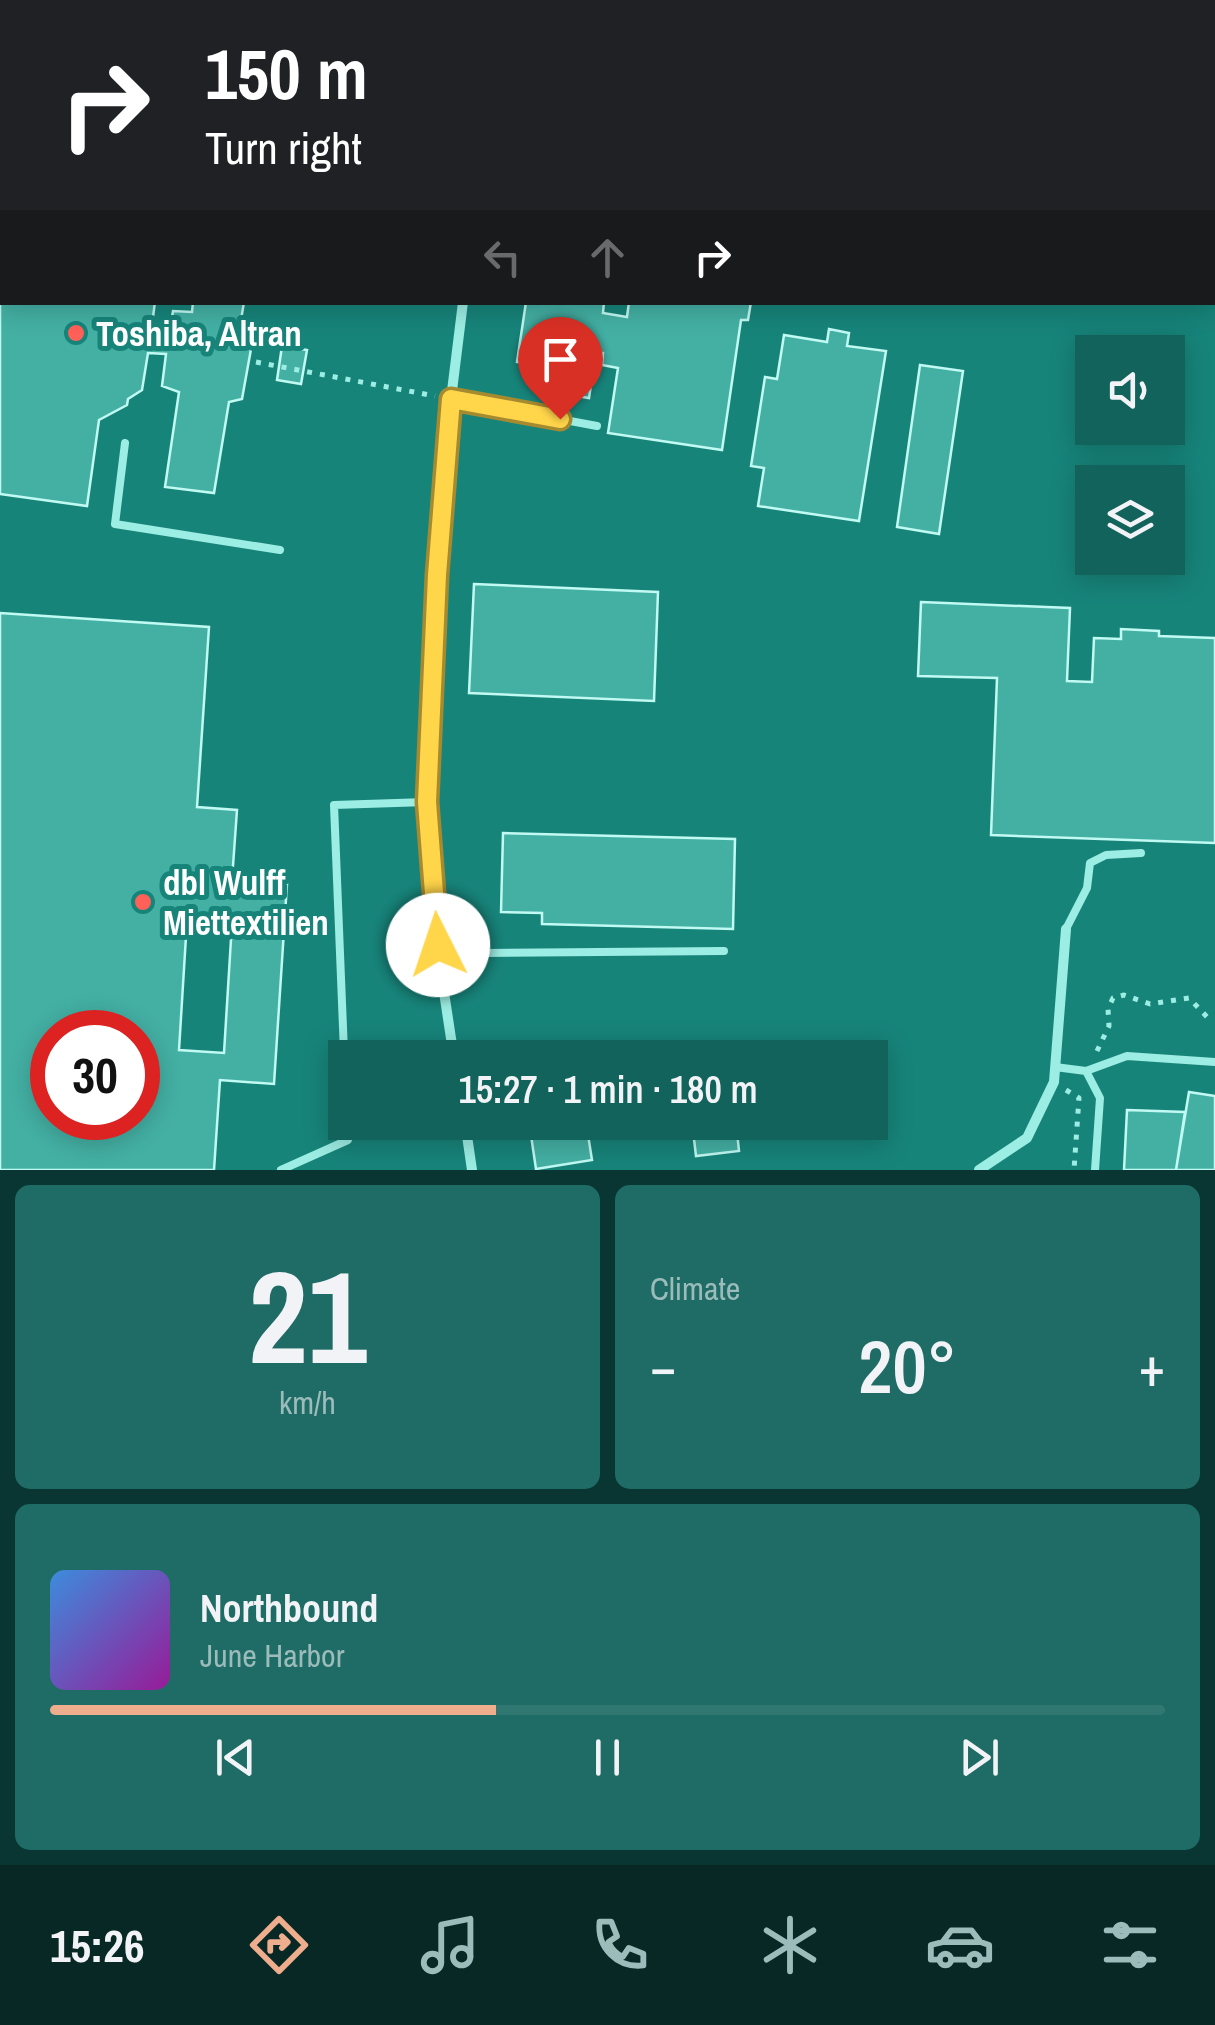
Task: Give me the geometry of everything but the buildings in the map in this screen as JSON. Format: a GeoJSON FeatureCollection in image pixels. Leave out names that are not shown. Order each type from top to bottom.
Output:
{"type":"FeatureCollection","features":[{"type":"Feature","properties":{"kind":"street"},"geometry":{"type":"LineString","coordinates":[[451,1040],[438,945],[427,802],[437,575],[463,305]]}},
{"type":"Feature","properties":{"kind":"street"},"geometry":{"type":"LineString","coordinates":[[979,1170],[1027,1138],[1054,1082],[1066,929]]}},
{"type":"Feature","properties":{"kind":"street"},"geometry":{"type":"LineString","coordinates":[[468,1140],[472,1170]]}},
{"type":"Feature","properties":{"kind":"lane"},"geometry":{"type":"LineString","coordinates":[[451,399],[597,426]]}},
{"type":"Feature","properties":{"kind":"lane"},"geometry":{"type":"LineString","coordinates":[[124,442],[115,524],[280,550]]}},
{"type":"Feature","properties":{"kind":"lane"},"geometry":{"type":"LineString","coordinates":[[344,1040],[334,805],[427,802]]}},
{"type":"Feature","properties":{"kind":"lane"},"geometry":{"type":"LineString","coordinates":[[1066,929],[1087,888],[1090,864],[1106,856],[1141,853]]}},
{"type":"Feature","properties":{"kind":"lane"},"geometry":{"type":"LineString","coordinates":[[438,945],[484,953],[724,951]]}},
{"type":"Feature","properties":{"kind":"lane"},"geometry":{"type":"LineString","coordinates":[[1055,1067],[1086,1071],[1127,1056],[1215,1062]]}},
{"type":"Feature","properties":{"kind":"lane"},"geometry":{"type":"LineString","coordinates":[[1086,1071],[1100,1098],[1095,1170]]}},
{"type":"Feature","properties":{"kind":"lane"},"geometry":{"type":"LineString","coordinates":[[281,1170],[348,1140]]}},
{"type":"Feature","properties":{"kind":"path"},"geometry":{"type":"LineString","coordinates":[[256,362],[451,399]]}},
{"type":"Feature","properties":{"kind":"path"},"geometry":{"type":"LineString","coordinates":[[1098,1047],[1110,1026],[1108,1009],[1113,998],[1124,995],[1150,1004],[1189,998],[1210,1019]]}},
{"type":"Feature","properties":{"kind":"path"},"geometry":{"type":"LineString","coordinates":[[1054,1082],[1078,1098],[1074,1170]]}},
{"type":"Feature","properties":{"kind":"place","name":"Toshiba, Altran"},"geometry":{"type":"Point","coordinates":[76,333]}},
{"type":"Feature","properties":{"kind":"place","name":"dbl Wulff Miettextilien"},"geometry":{"type":"Point","coordinates":[143,902]}},
{"type":"Feature","properties":{"kind":"route"},"geometry":{"type":"LineString","coordinates":[[438,945],[427,802],[437,575],[451,399],[560,419]]}}]}
